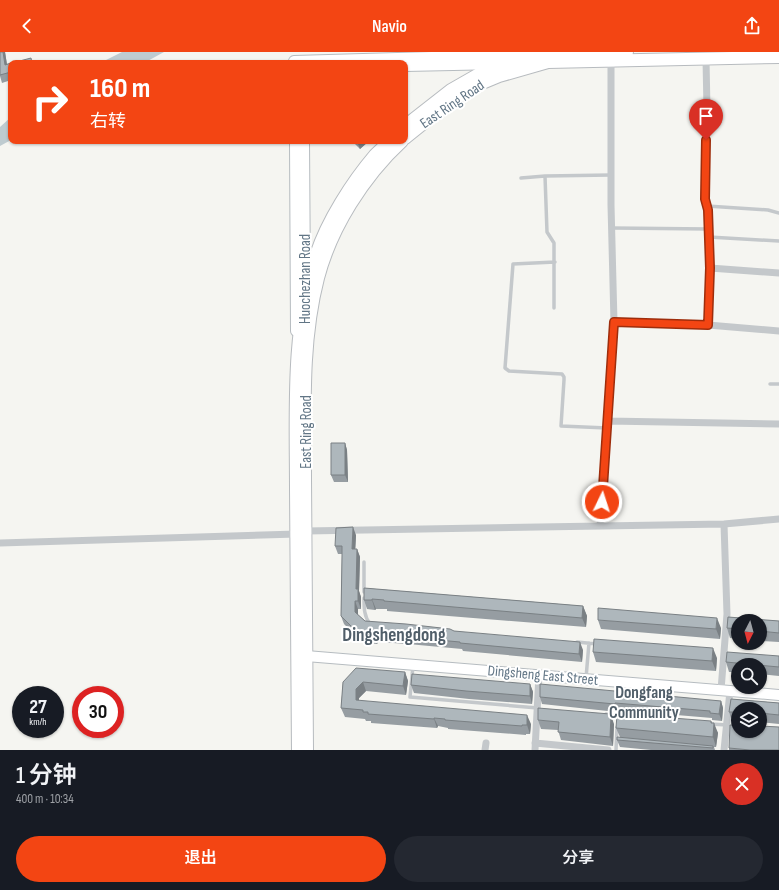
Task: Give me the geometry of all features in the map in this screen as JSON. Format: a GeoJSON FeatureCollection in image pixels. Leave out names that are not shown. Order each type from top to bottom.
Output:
{"type":"FeatureCollection","features":[{"type":"Feature","properties":{"kind":"main road"},"geometry":{"type":"LineString","coordinates":[[547,58],[627,52]]}},
{"type":"Feature","properties":{"kind":"main road"},"geometry":{"type":"LineString","coordinates":[[299,58],[547,58],[611,61],[779,57]]}},
{"type":"Feature","properties":{"kind":"main road","name":"East Ring Road"},"geometry":{"type":"LineString","coordinates":[[408,124],[470,78],[507,64],[547,58]]}},
{"type":"Feature","properties":{"kind":"main road","name":"East Ring Road"},"geometry":{"type":"LineString","coordinates":[[408,136],[446,105],[474,86],[547,58]]}},
{"type":"Feature","properties":{"kind":"main road"},"geometry":{"type":"LineString","coordinates":[[408,66],[507,64]]}},
{"type":"Feature","properties":{"kind":"main road","name":"Huochezhan Road"},"geometry":{"type":"LineString","coordinates":[[295,144],[301,418]]}},
{"type":"Feature","properties":{"kind":"main road","name":"Huochezhan Road"},"geometry":{"type":"LineString","coordinates":[[304,144],[305,295]]}},
{"type":"Feature","properties":{"kind":"main road","name":"East Ring Road"},"geometry":{"type":"LineString","coordinates":[[298,750],[301,532],[299,336],[305,295],[322,239],[339,207],[360,174],[386,144]]}},
{"type":"Feature","properties":{"kind":"main road","name":"East Ring Road"},"geometry":{"type":"LineString","coordinates":[[301,418],[313,299],[324,258],[346,212],[383,160],[399,144]]}},
{"type":"Feature","properties":{"kind":"main road","name":"East Ring Road"},"geometry":{"type":"LineString","coordinates":[[301,532],[306,656],[307,750]]}},
{"type":"Feature","properties":{"kind":"main road","name":"Dingsheng East Street"},"geometry":{"type":"LineString","coordinates":[[306,656],[779,695]]}},
{"type":"Feature","properties":{"kind":"street"},"geometry":{"type":"LineString","coordinates":[[706,59],[707,110],[705,199],[709,229],[710,268],[708,325]]}},
{"type":"Feature","properties":{"kind":"street"},"geometry":{"type":"LineString","coordinates":[[600,526],[614,322],[611,228],[611,61]]}},
{"type":"Feature","properties":{"kind":"street"},"geometry":{"type":"LineString","coordinates":[[710,268],[779,273]]}},
{"type":"Feature","properties":{"kind":"street"},"geometry":{"type":"LineString","coordinates":[[614,322],[708,325],[779,330]]}},
{"type":"Feature","properties":{"kind":"street"},"geometry":{"type":"LineString","coordinates":[[608,424],[779,424]]}},
{"type":"Feature","properties":{"kind":"street"},"geometry":{"type":"LineString","coordinates":[[0,543],[301,532],[724,524],[779,519]]}},
{"type":"Feature","properties":{"kind":"street"},"geometry":{"type":"LineString","coordinates":[[724,524],[728,614],[724,655],[725,690],[729,725],[724,750]]}},
{"type":"Feature","properties":{"kind":"street"},"geometry":{"type":"LineString","coordinates":[[539,675],[541,709],[535,747],[608,750]]}},
{"type":"Feature","properties":{"kind":"lane"},"geometry":{"type":"LineString","coordinates":[[521,178],[611,175]]}},
{"type":"Feature","properties":{"kind":"lane"},"geometry":{"type":"LineString","coordinates":[[545,176],[547,232],[554,243],[554,308]]}},
{"type":"Feature","properties":{"kind":"lane"},"geometry":{"type":"LineString","coordinates":[[707,206],[768,210],[779,213]]}},
{"type":"Feature","properties":{"kind":"lane"},"geometry":{"type":"LineString","coordinates":[[611,228],[709,229]]}},
{"type":"Feature","properties":{"kind":"lane"},"geometry":{"type":"LineString","coordinates":[[709,237],[779,241]]}},
{"type":"Feature","properties":{"kind":"lane"},"geometry":{"type":"LineString","coordinates":[[555,262],[512,264],[505,368],[509,371],[556,373],[563,375],[561,426],[608,424]]}},
{"type":"Feature","properties":{"kind":"lane"},"geometry":{"type":"LineString","coordinates":[[770,384],[779,384]]}},
{"type":"Feature","properties":{"kind":"lane"},"geometry":{"type":"LineString","coordinates":[[364,562],[365,618],[370,625],[378,626]]}},
{"type":"Feature","properties":{"kind":"lane"},"geometry":{"type":"LineString","coordinates":[[574,642],[605,645]]}},
{"type":"Feature","properties":{"kind":"lane"},"geometry":{"type":"LineString","coordinates":[[586,679],[589,643]]}},
{"type":"Feature","properties":{"kind":"lane"},"geometry":{"type":"LineString","coordinates":[[716,654],[732,656]]}},
{"type":"Feature","properties":{"kind":"lane"},"geometry":{"type":"LineString","coordinates":[[413,665],[410,697],[541,709]]}},
{"type":"Feature","properties":{"kind":"lane"},"geometry":{"type":"LineString","coordinates":[[603,714],[626,716]]}},
{"type":"Feature","properties":{"kind":"lane"},"geometry":{"type":"LineString","coordinates":[[616,750],[618,715]]}},
{"type":"Feature","properties":{"kind":"lane"},"geometry":{"type":"LineString","coordinates":[[703,723],[729,725]]}},
{"type":"Feature","properties":{"kind":"lane"},"geometry":{"type":"LineString","coordinates":[[616,742],[624,742]]}},
{"type":"Feature","properties":{"kind":"shaded area"},"geometry":{"type":"Polygon","coordinates":[[[122,52],[164,52],[149,60],[106,60],[122,52]]]}},
{"type":"Feature","properties":{"kind":"shaded area"},"geometry":{"type":"Polygon","coordinates":[[[8,120],[8,142],[0,146],[0,127],[8,120]]]}},
{"type":"Feature","properties":{"kind":"building"},"geometry":{"type":"Polygon","coordinates":[[[0,52],[3,52],[5,65],[8,64],[8,73],[0,75],[0,52]]]}},
{"type":"Feature","properties":{"kind":"building"},"geometry":{"type":"Polygon","coordinates":[[[331,443],[345,443],[345,475],[331,475],[331,443]]]}},
{"type":"Feature","properties":{"kind":"building"},"geometry":{"type":"Polygon","coordinates":[[[353,527],[352,549],[357,549],[356,589],[358,589],[358,601],[355,601],[355,612],[365,621],[406,624],[450,629],[454,631],[580,642],[579,654],[375,634],[375,636],[359,634],[341,616],[342,546],[335,546],[336,528],[353,527]]]}},
{"type":"Feature","properties":{"kind":"building"},"geometry":{"type":"Polygon","coordinates":[[[364,588],[583,606],[582,618],[372,599],[364,600],[364,588]]]}},
{"type":"Feature","properties":{"kind":"building"},"geometry":{"type":"Polygon","coordinates":[[[598,608],[717,618],[716,629],[598,620],[598,608]]]}},
{"type":"Feature","properties":{"kind":"building"},"geometry":{"type":"Polygon","coordinates":[[[728,617],[731,617],[731,628],[727,628],[728,617]]]}},
{"type":"Feature","properties":{"kind":"building"},"geometry":{"type":"Polygon","coordinates":[[[767,620],[779,621],[779,633],[767,632],[767,620]]]}},
{"type":"Feature","properties":{"kind":"building"},"geometry":{"type":"Polygon","coordinates":[[[594,639],[713,648],[712,661],[593,652],[594,639]]]}},
{"type":"Feature","properties":{"kind":"building"},"geometry":{"type":"Polygon","coordinates":[[[727,652],[779,656],[779,667],[767,666],[767,658],[731,658],[731,662],[726,662],[727,652]]]}},
{"type":"Feature","properties":{"kind":"building"},"geometry":{"type":"Polygon","coordinates":[[[356,668],[405,672],[403,686],[363,682],[356,689],[356,700],[527,715],[527,725],[522,726],[368,714],[368,712],[363,712],[363,710],[341,708],[343,682],[356,668]]]}},
{"type":"Feature","properties":{"kind":"building"},"geometry":{"type":"Polygon","coordinates":[[[412,674],[530,684],[530,696],[411,685],[412,674]]]}},
{"type":"Feature","properties":{"kind":"building"},"geometry":{"type":"Polygon","coordinates":[[[540,684],[721,701],[719,714],[710,713],[710,711],[540,697],[540,684]]]}},
{"type":"Feature","properties":{"kind":"building"},"geometry":{"type":"Polygon","coordinates":[[[731,699],[767,702],[731,702],[731,712],[729,712],[731,699]]]}},
{"type":"Feature","properties":{"kind":"building"},"geometry":{"type":"Polygon","coordinates":[[[767,702],[779,703],[779,715],[767,714],[767,702]]]}},
{"type":"Feature","properties":{"kind":"building"},"geometry":{"type":"Polygon","coordinates":[[[538,708],[610,714],[610,737],[558,732],[559,722],[538,720],[538,708]]]}},
{"type":"Feature","properties":{"kind":"building"},"geometry":{"type":"Polygon","coordinates":[[[621,714],[711,721],[711,723],[714,723],[713,737],[616,728],[617,715],[621,716],[621,714]]]}},
{"type":"Feature","properties":{"kind":"building"},"geometry":{"type":"Polygon","coordinates":[[[730,725],[731,738],[767,738],[767,726],[779,727],[779,750],[729,748],[730,725]]]}},
{"type":"Feature","properties":{"kind":"building"},"geometry":{"type":"Polygon","coordinates":[[[617,737],[713,746],[713,748],[617,740],[617,737]]]}},
{"type":"Feature","properties":{"kind":"district","name":"Dingshengdong"},"geometry":{"type":"Point","coordinates":[394,634]}},
{"type":"Feature","properties":{"kind":"district","name":"Dongfang Community"},"geometry":{"type":"Point","coordinates":[644,702]}},
{"type":"Feature","properties":{"kind":"route"},"geometry":{"type":"LineString","coordinates":[[602,502],[614,322],[708,325],[710,268],[708,210],[705,199],[706,140]]}}]}
